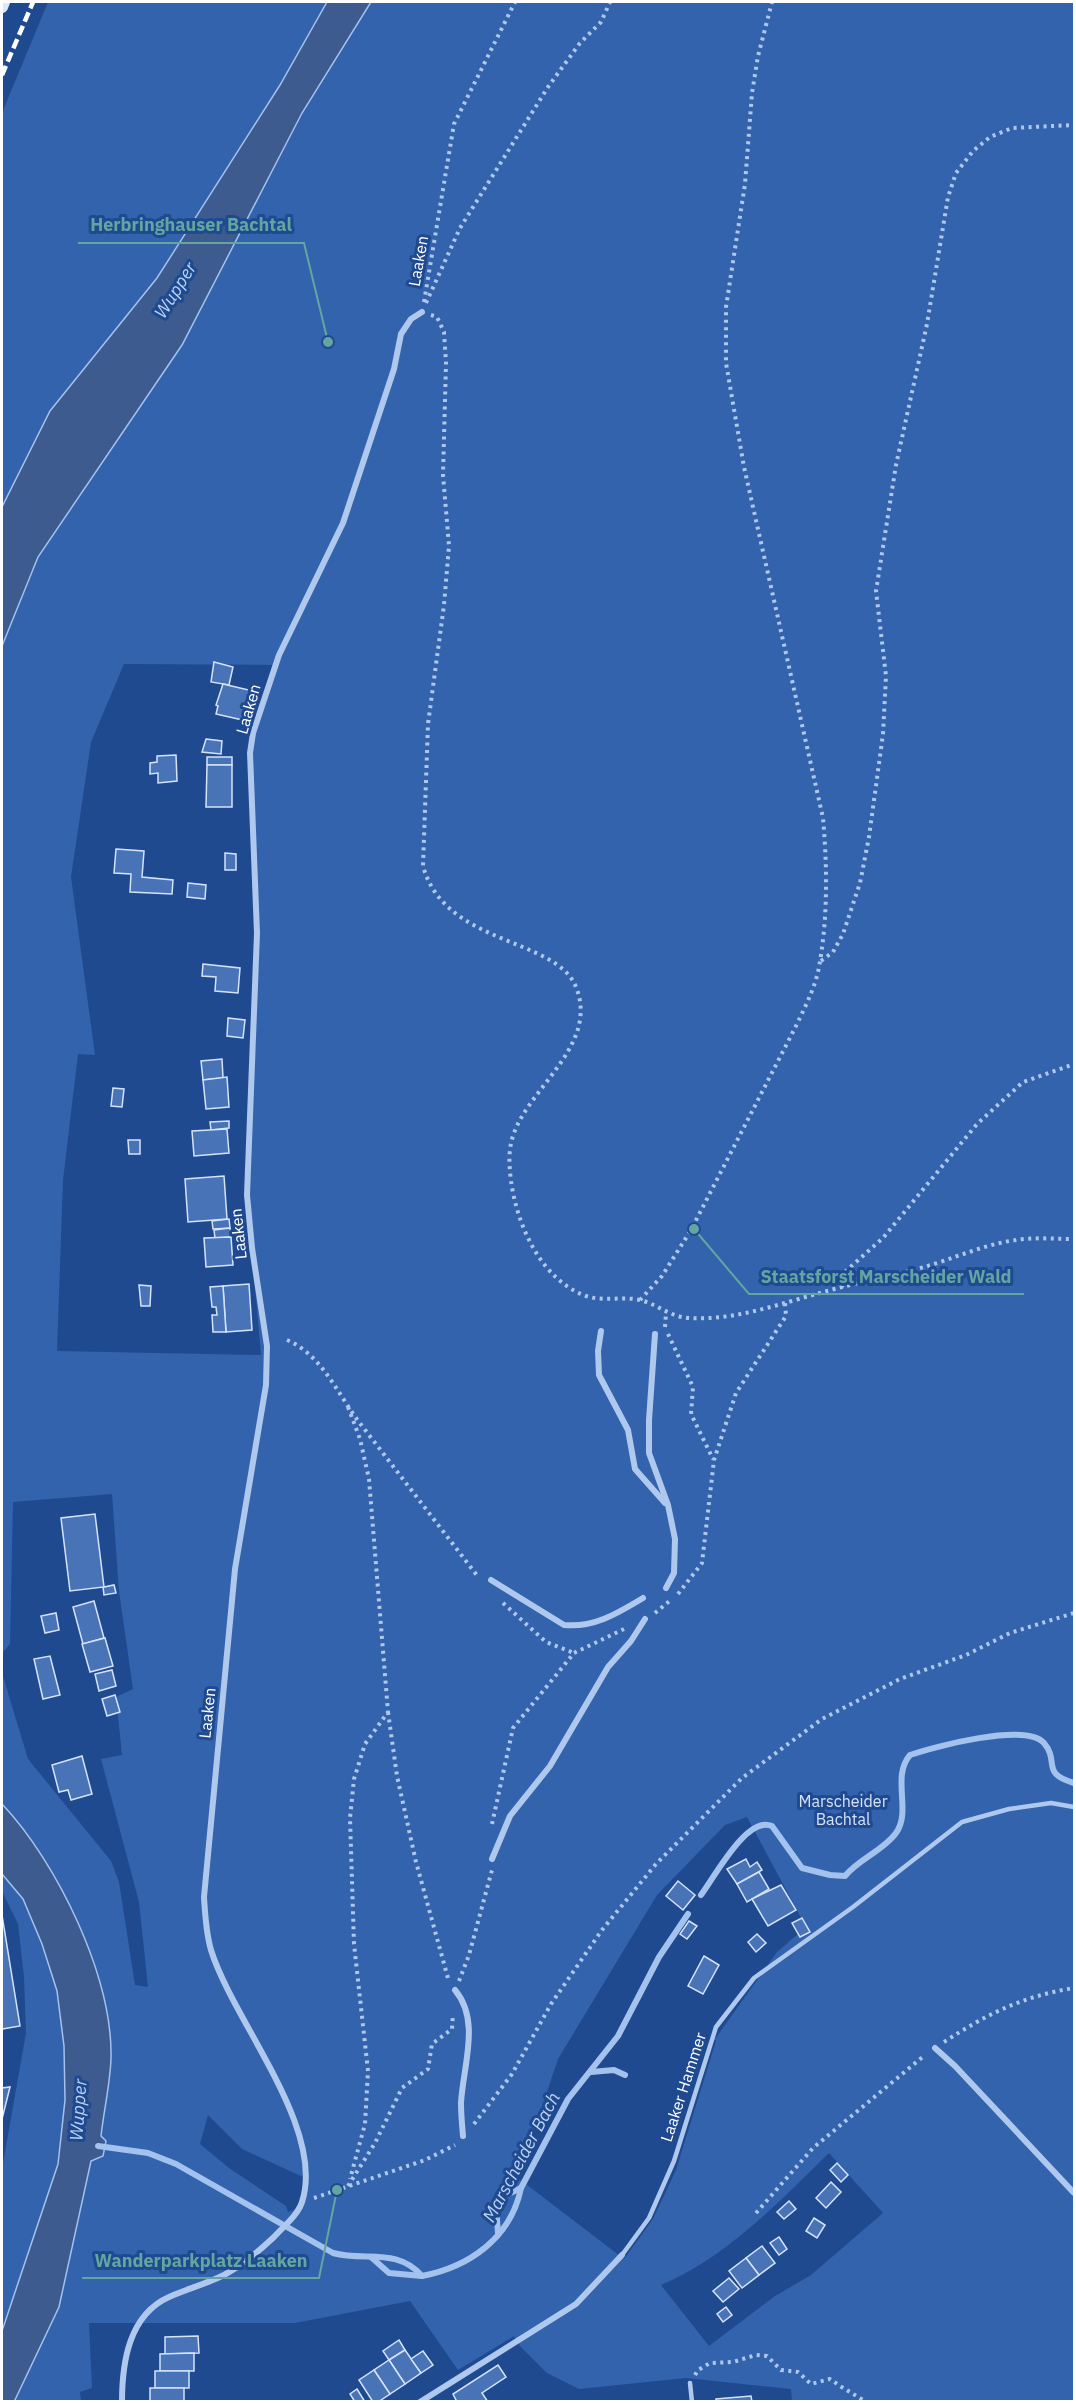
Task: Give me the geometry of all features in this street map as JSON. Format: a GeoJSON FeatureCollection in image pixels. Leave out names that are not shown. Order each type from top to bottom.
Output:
{"type":"FeatureCollection","features":[{"type":"Feature","properties":{"kind":"main road"},"geometry":{"type":"LineString","coordinates":[[2,7],[4,2]]}},
{"type":"Feature","properties":{"kind":"street","name":"Laaken"},"geometry":{"type":"LineString","coordinates":[[122,2402],[122,2380],[127,2353],[143,2315],[153,2305],[168,2297],[239,2267],[277,2234],[302,2203],[305,2178],[304,2157],[292,2114],[230,1995],[211,1951],[204,1897],[235,1569],[266,1385],[267,1346],[252,1248],[247,1196],[257,933],[250,753],[253,734],[279,655],[343,523],[394,369],[401,334],[411,319],[422,312]]}},
{"type":"Feature","properties":{"kind":"street"},"geometry":{"type":"LineString","coordinates":[[601,1331],[598,1351],[599,1375],[628,1430],[635,1469],[668,1505]]}},
{"type":"Feature","properties":{"kind":"street"},"geometry":{"type":"LineString","coordinates":[[655,1334],[649,1453],[668,1505],[675,1539],[674,1573],[666,1588]]}},
{"type":"Feature","properties":{"kind":"street"},"geometry":{"type":"LineString","coordinates":[[491,1580],[564,1625],[576,1626],[609,1619],[643,1598]]}},
{"type":"Feature","properties":{"kind":"street"},"geometry":{"type":"LineString","coordinates":[[492,1858],[510,1816],[550,1766],[608,1667],[631,1641],[645,1619]]}},
{"type":"Feature","properties":{"kind":"street"},"geometry":{"type":"LineString","coordinates":[[455,1990],[465,2002],[470,2039],[461,2104],[463,2136]]}},
{"type":"Feature","properties":{"kind":"street"},"geometry":{"type":"LineString","coordinates":[[935,2048],[955,2066],[1074,2193]]}},
{"type":"Feature","properties":{"kind":"street","name":"Laaker Hammer"},"geometry":{"type":"LineString","coordinates":[[420,2402],[576,2304],[622,2254]]}},
{"type":"Feature","properties":{"kind":"lane","name":"Laaker Hammer"},"geometry":{"type":"LineString","coordinates":[[622,2254],[649,2218],[674,2161],[716,2027],[753,1978],[853,1907],[962,1822],[1009,1809],[1051,1803],[1074,1807]]}},
{"type":"Feature","properties":{"kind":"lane"},"geometry":{"type":"LineString","coordinates":[[690,2383],[692,2402]]}},
{"type":"Feature","properties":{"kind":"path","name":"Laaken"},"geometry":{"type":"LineString","coordinates":[[422,312],[454,124],[515,2]]}},
{"type":"Feature","properties":{"kind":"path"},"geometry":{"type":"LineString","coordinates":[[610,2],[601,22],[580,43],[549,87],[460,228],[422,312],[437,317],[444,332],[446,395],[443,475],[448,546],[444,605],[428,724],[423,866],[428,885],[437,898],[456,914],[486,932],[549,961],[569,975],[576,986],[580,1004],[576,1033],[570,1048],[521,1118],[514,1134],[509,1153],[518,1217],[528,1238],[552,1272],[568,1286],[587,1296],[640,1300],[666,1313],[688,1318],[723,1317],[920,1268],[1016,1240],[1074,1239]]}},
{"type":"Feature","properties":{"kind":"path"},"geometry":{"type":"LineString","coordinates":[[640,1300],[662,1276],[690,1230],[796,1026],[812,991],[820,961],[826,859],[823,818],[744,467],[726,363],[726,307],[745,184],[752,93],[758,56],[772,2]]}},
{"type":"Feature","properties":{"kind":"path"},"geometry":{"type":"LineString","coordinates":[[820,961],[833,952],[843,934],[860,883],[869,837],[883,734],[886,676],[876,591],[896,465],[927,324],[948,197],[957,173],[973,151],[990,136],[1012,128],[1074,125]]}},
{"type":"Feature","properties":{"kind":"path"},"geometry":{"type":"LineString","coordinates":[[842,1287],[846,1271],[883,1238],[977,1124],[1023,1082],[1074,1064]]}},
{"type":"Feature","properties":{"kind":"path"},"geometry":{"type":"LineString","coordinates":[[666,1313],[665,1328],[693,1387],[691,1414],[714,1460],[736,1393],[786,1316],[785,1302]]}},
{"type":"Feature","properties":{"kind":"path"},"geometry":{"type":"LineString","coordinates":[[287,1340],[302,1347],[327,1374],[348,1407],[482,1582]]}},
{"type":"Feature","properties":{"kind":"path"},"geometry":{"type":"LineString","coordinates":[[348,1407],[360,1439],[369,1479],[388,1712],[397,1776],[416,1862],[446,1978],[455,1990]]}},
{"type":"Feature","properties":{"kind":"path"},"geometry":{"type":"LineString","coordinates":[[497,1598],[546,1642],[574,1653]]}},
{"type":"Feature","properties":{"kind":"path"},"geometry":{"type":"LineString","coordinates":[[302,2203],[451,2149],[512,2074],[551,2004],[602,1930],[656,1864],[742,1778],[822,1719],[900,1679],[966,1655],[1010,1633],[1074,1613]]}},
{"type":"Feature","properties":{"kind":"path"},"geometry":{"type":"LineString","coordinates":[[348,2186],[365,2124],[368,2071],[354,1944],[350,1818],[354,1779],[365,1744],[388,1712]]}},
{"type":"Feature","properties":{"kind":"path"},"geometry":{"type":"LineString","coordinates":[[756,2213],[813,2148],[935,2048],[1013,2002],[1036,1994],[1074,1988]]}},
{"type":"Feature","properties":{"kind":"path"},"geometry":{"type":"LineString","coordinates":[[690,2383],[698,2370],[710,2363],[733,2362],[756,2355],[767,2356],[781,2370],[798,2372],[811,2384],[830,2379],[839,2388],[854,2393],[866,2402]]}},
{"type":"Feature","properties":{"kind":"green space"},"geometry":{"type":"Polygon","coordinates":[[[48,2],[327,2],[280,85],[157,278],[50,411],[2,507],[2,113],[48,2]]]}},
{"type":"Feature","properties":{"kind":"green space","name":"Marscheider Bachtal"},"geometry":{"type":"Polygon","coordinates":[[[371,2],[1074,2],[1074,2401],[792,2401],[791,2389],[686,2378],[579,2389],[547,2373],[520,2346],[514,2336],[458,2370],[410,2301],[295,2323],[89,2323],[92,2388],[80,2392],[81,2401],[14,2401],[59,2307],[91,2161],[103,2155],[106,2141],[101,2136],[111,2059],[109,2028],[102,1994],[77,1923],[41,1856],[2,1804],[2,1673],[28,1759],[111,1861],[119,1882],[135,1985],[148,1987],[139,1902],[101,1759],[122,1755],[116,1697],[133,1689],[119,1591],[112,1494],[13,1502],[10,1644],[2,1653],[2,646],[38,557],[182,345],[302,113],[371,2]],[[124,664],[91,742],[71,877],[95,1055],[78,1054],[63,1180],[57,1351],[261,1355],[247,1197],[248,1142],[256,1041],[256,933],[251,748],[275,665],[124,664]],[[747,1817],[725,1825],[657,1895],[558,2059],[518,2178],[624,2259],[653,2219],[676,2170],[715,2039],[777,1952],[806,1927],[747,1817]],[[208,2115],[200,2144],[229,2168],[286,2206],[288,2212],[304,2207],[303,2177],[242,2149],[208,2115]],[[829,2153],[771,2209],[730,2244],[685,2273],[661,2285],[709,2346],[775,2296],[811,2275],[883,2213],[829,2153]]]}},
{"type":"Feature","properties":{"kind":"green space"},"geometry":{"type":"Polygon","coordinates":[[[2,1874],[23,1899],[42,1944],[57,1991],[64,2046],[65,2100],[58,2163],[2,2331],[2,2169],[26,2033],[24,1977],[18,1924],[2,1891],[2,1874]]]}},
{"type":"Feature","properties":{"kind":"water","name":"Wupper"},"geometry":{"type":"Polygon","coordinates":[[[327,2],[371,2],[302,113],[182,345],[38,557],[2,646],[2,507],[50,411],[157,278],[280,85],[327,2]]]}},
{"type":"Feature","properties":{"kind":"water","name":"Wupper"},"geometry":{"type":"Polygon","coordinates":[[[2,1804],[23,1828],[43,1857],[78,1922],[103,1993],[109,2027],[111,2059],[101,2136],[106,2141],[103,2156],[91,2161],[59,2307],[14,2402],[2,2401],[2,2331],[58,2164],[65,2100],[64,2046],[57,1991],[42,1944],[23,1899],[2,1874],[2,1804]]]}},
{"type":"Feature","properties":{"kind":"building"},"geometry":{"type":"Polygon","coordinates":[[[214,662],[233,667],[229,685],[211,682],[214,662]]]}},
{"type":"Feature","properties":{"kind":"building"},"geometry":{"type":"Polygon","coordinates":[[[223,684],[253,691],[247,721],[216,714],[218,706],[216,705],[223,684]]]}},
{"type":"Feature","properties":{"kind":"building"},"geometry":{"type":"Polygon","coordinates":[[[206,739],[222,741],[221,754],[202,752],[206,739]]]}},
{"type":"Feature","properties":{"kind":"building"},"geometry":{"type":"Polygon","coordinates":[[[176,755],[177,781],[158,783],[158,773],[150,774],[150,763],[157,762],[157,756],[176,755]]]}},
{"type":"Feature","properties":{"kind":"building"},"geometry":{"type":"Polygon","coordinates":[[[207,757],[232,757],[232,765],[207,765],[207,757]]]}},
{"type":"Feature","properties":{"kind":"building"},"geometry":{"type":"Polygon","coordinates":[[[207,765],[232,765],[232,807],[206,807],[207,765]]]}},
{"type":"Feature","properties":{"kind":"building"},"geometry":{"type":"Polygon","coordinates":[[[116,849],[144,851],[142,877],[173,880],[172,894],[130,892],[131,874],[114,873],[116,849]]]}},
{"type":"Feature","properties":{"kind":"building"},"geometry":{"type":"Polygon","coordinates":[[[225,853],[236,854],[236,870],[225,870],[225,853]]]}},
{"type":"Feature","properties":{"kind":"building"},"geometry":{"type":"Polygon","coordinates":[[[188,883],[206,885],[205,899],[187,897],[188,883]]]}},
{"type":"Feature","properties":{"kind":"building"},"geometry":{"type":"Polygon","coordinates":[[[203,964],[240,968],[238,993],[215,991],[216,977],[202,976],[203,964]]]}},
{"type":"Feature","properties":{"kind":"building"},"geometry":{"type":"Polygon","coordinates":[[[228,1018],[245,1020],[243,1038],[227,1036],[228,1018]]]}},
{"type":"Feature","properties":{"kind":"building"},"geometry":{"type":"Polygon","coordinates":[[[222,1059],[223,1078],[203,1080],[201,1061],[222,1059]]]}},
{"type":"Feature","properties":{"kind":"building"},"geometry":{"type":"Polygon","coordinates":[[[227,1077],[229,1107],[206,1109],[203,1080],[227,1077]]]}},
{"type":"Feature","properties":{"kind":"building"},"geometry":{"type":"Polygon","coordinates":[[[113,1088],[124,1089],[122,1107],[111,1106],[113,1088]]]}},
{"type":"Feature","properties":{"kind":"building"},"geometry":{"type":"Polygon","coordinates":[[[229,1121],[229,1128],[211,1130],[210,1122],[229,1121]]]}},
{"type":"Feature","properties":{"kind":"building"},"geometry":{"type":"Polygon","coordinates":[[[227,1129],[229,1153],[194,1156],[192,1131],[227,1129]]]}},
{"type":"Feature","properties":{"kind":"building"},"geometry":{"type":"Polygon","coordinates":[[[128,1140],[140,1140],[140,1154],[129,1154],[128,1140]]]}},
{"type":"Feature","properties":{"kind":"building"},"geometry":{"type":"Polygon","coordinates":[[[224,1176],[227,1219],[188,1222],[185,1179],[224,1176]]]}},
{"type":"Feature","properties":{"kind":"building"},"geometry":{"type":"Polygon","coordinates":[[[229,1219],[230,1228],[213,1229],[212,1221],[229,1219]]]}},
{"type":"Feature","properties":{"kind":"building"},"geometry":{"type":"Polygon","coordinates":[[[230,1228],[231,1237],[215,1238],[214,1230],[230,1228]]]}},
{"type":"Feature","properties":{"kind":"building"},"geometry":{"type":"Polygon","coordinates":[[[231,1237],[233,1265],[206,1267],[204,1238],[231,1237]]]}},
{"type":"Feature","properties":{"kind":"building"},"geometry":{"type":"Polygon","coordinates":[[[249,1284],[252,1330],[226,1332],[223,1286],[249,1284]]]}},
{"type":"Feature","properties":{"kind":"building"},"geometry":{"type":"Polygon","coordinates":[[[139,1285],[151,1286],[150,1306],[141,1306],[139,1285]]]}},
{"type":"Feature","properties":{"kind":"building"},"geometry":{"type":"Polygon","coordinates":[[[223,1286],[226,1332],[213,1332],[212,1315],[217,1315],[216,1307],[212,1307],[210,1287],[223,1286]]]}},
{"type":"Feature","properties":{"kind":"building"},"geometry":{"type":"Polygon","coordinates":[[[95,1514],[104,1587],[114,1585],[116,1593],[104,1595],[103,1587],[70,1591],[61,1518],[95,1514]]]}},
{"type":"Feature","properties":{"kind":"building"},"geometry":{"type":"Polygon","coordinates":[[[94,1601],[104,1638],[83,1644],[73,1607],[94,1601]]]}},
{"type":"Feature","properties":{"kind":"building"},"geometry":{"type":"Polygon","coordinates":[[[56,1613],[59,1630],[45,1633],[41,1616],[56,1613]]]}},
{"type":"Feature","properties":{"kind":"building"},"geometry":{"type":"Polygon","coordinates":[[[105,1638],[113,1666],[90,1672],[82,1644],[105,1638]]]}},
{"type":"Feature","properties":{"kind":"building"},"geometry":{"type":"Polygon","coordinates":[[[50,1656],[60,1695],[43,1699],[34,1659],[50,1656]]]}},
{"type":"Feature","properties":{"kind":"building"},"geometry":{"type":"Polygon","coordinates":[[[112,1670],[116,1686],[99,1691],[95,1674],[112,1670]]]}},
{"type":"Feature","properties":{"kind":"building"},"geometry":{"type":"Polygon","coordinates":[[[115,1695],[120,1712],[107,1716],[102,1699],[115,1695]]]}},
{"type":"Feature","properties":{"kind":"building"},"geometry":{"type":"Polygon","coordinates":[[[82,1756],[92,1794],[71,1800],[68,1790],[59,1792],[52,1765],[82,1756]]]}},
{"type":"Feature","properties":{"kind":"building"},"geometry":{"type":"Polygon","coordinates":[[[746,1859],[750,1867],[757,1862],[762,1870],[737,1884],[727,1869],[746,1859]]]}},
{"type":"Feature","properties":{"kind":"building"},"geometry":{"type":"Polygon","coordinates":[[[759,1872],[769,1889],[747,1902],[737,1884],[759,1872]]]}},
{"type":"Feature","properties":{"kind":"building"},"geometry":{"type":"Polygon","coordinates":[[[678,1881],[695,1895],[683,1910],[666,1896],[678,1881]]]}},
{"type":"Feature","properties":{"kind":"building"},"geometry":{"type":"Polygon","coordinates":[[[781,1885],[796,1910],[768,1926],[752,1899],[781,1885]]]}},
{"type":"Feature","properties":{"kind":"building"},"geometry":{"type":"Polygon","coordinates":[[[2,1915],[20,2026],[2,2029],[2,1915]]]}},
{"type":"Feature","properties":{"kind":"building"},"geometry":{"type":"Polygon","coordinates":[[[802,1918],[810,1932],[800,1937],[792,1923],[802,1918]]]}},
{"type":"Feature","properties":{"kind":"building"},"geometry":{"type":"Polygon","coordinates":[[[689,1921],[697,1926],[687,1939],[680,1934],[689,1921]]]}},
{"type":"Feature","properties":{"kind":"building"},"geometry":{"type":"Polygon","coordinates":[[[757,1934],[766,1943],[756,1952],[748,1942],[757,1934]]]}},
{"type":"Feature","properties":{"kind":"building"},"geometry":{"type":"Polygon","coordinates":[[[704,1956],[719,1965],[703,1994],[688,1986],[704,1956]]]}},
{"type":"Feature","properties":{"kind":"building"},"geometry":{"type":"Polygon","coordinates":[[[10,2087],[2,2119],[2,2088],[10,2087]]]}},
{"type":"Feature","properties":{"kind":"building"},"geometry":{"type":"Polygon","coordinates":[[[837,2163],[848,2175],[841,2182],[830,2170],[837,2163]]]}},
{"type":"Feature","properties":{"kind":"building"},"geometry":{"type":"Polygon","coordinates":[[[831,2182],[841,2192],[826,2208],[816,2198],[831,2182]]]}},
{"type":"Feature","properties":{"kind":"building"},"geometry":{"type":"Polygon","coordinates":[[[789,2201],[796,2209],[784,2219],[777,2212],[789,2201]]]}},
{"type":"Feature","properties":{"kind":"building"},"geometry":{"type":"Polygon","coordinates":[[[814,2218],[825,2225],[817,2238],[806,2231],[814,2218]]]}},
{"type":"Feature","properties":{"kind":"building"},"geometry":{"type":"Polygon","coordinates":[[[779,2237],[787,2249],[779,2255],[770,2243],[779,2237]]]}},
{"type":"Feature","properties":{"kind":"building"},"geometry":{"type":"Polygon","coordinates":[[[762,2246],[775,2263],[759,2275],[746,2258],[762,2246]]]}},
{"type":"Feature","properties":{"kind":"building"},"geometry":{"type":"Polygon","coordinates":[[[746,2258],[759,2275],[742,2288],[729,2271],[746,2258]]]}},
{"type":"Feature","properties":{"kind":"building"},"geometry":{"type":"Polygon","coordinates":[[[729,2278],[739,2289],[723,2302],[713,2291],[729,2278]]]}},
{"type":"Feature","properties":{"kind":"building"},"geometry":{"type":"Polygon","coordinates":[[[726,2307],[732,2315],[723,2322],[717,2314],[726,2307]]]}},
{"type":"Feature","properties":{"kind":"building"},"geometry":{"type":"Polygon","coordinates":[[[198,2336],[199,2353],[165,2354],[165,2337],[198,2336]]]}},
{"type":"Feature","properties":{"kind":"building"},"geometry":{"type":"Polygon","coordinates":[[[399,2340],[405,2350],[389,2360],[383,2351],[399,2340]]]}},
{"type":"Feature","properties":{"kind":"building"},"geometry":{"type":"Polygon","coordinates":[[[405,2350],[421,2373],[405,2384],[389,2360],[405,2350]]]}},
{"type":"Feature","properties":{"kind":"building"},"geometry":{"type":"Polygon","coordinates":[[[423,2351],[433,2365],[421,2373],[411,2359],[423,2351]]]}},
{"type":"Feature","properties":{"kind":"building"},"geometry":{"type":"Polygon","coordinates":[[[194,2353],[194,2371],[160,2371],[160,2354],[194,2353]]]}},
{"type":"Feature","properties":{"kind":"building"},"geometry":{"type":"Polygon","coordinates":[[[389,2360],[405,2384],[390,2394],[374,2370],[389,2360]]]}},
{"type":"Feature","properties":{"kind":"building"},"geometry":{"type":"Polygon","coordinates":[[[498,2365],[506,2377],[482,2393],[488,2402],[457,2402],[453,2394],[498,2365]]]}},
{"type":"Feature","properties":{"kind":"building"},"geometry":{"type":"Polygon","coordinates":[[[374,2370],[390,2394],[378,2402],[373,2402],[359,2380],[374,2370]]]}},
{"type":"Feature","properties":{"kind":"building"},"geometry":{"type":"Polygon","coordinates":[[[155,2371],[189,2371],[189,2388],[155,2388],[155,2371]]]}},
{"type":"Feature","properties":{"kind":"building"},"geometry":{"type":"Polygon","coordinates":[[[150,2388],[184,2388],[184,2402],[150,2402],[150,2388]]]}},
{"type":"Feature","properties":{"kind":"building"},"geometry":{"type":"Polygon","coordinates":[[[357,2389],[365,2402],[355,2402],[350,2394],[357,2389]]]}},
{"type":"Feature","properties":{"kind":"building"},"geometry":{"type":"Polygon","coordinates":[[[751,2396],[752,2402],[716,2402],[716,2399],[751,2396]]]}},
{"type":"Feature","properties":{"kind":"waterway","name":"Marscheider Bach"},"geometry":{"type":"LineString","coordinates":[[701,1895],[732,1850],[752,1830],[762,1825],[772,1826],[802,1868],[845,1876],[896,1833],[902,1815],[902,1773],[910,1755],[922,1751],[1000,1735],[1034,1737],[1044,1743],[1057,1775],[1074,1783]]}},
{"type":"Feature","properties":{"kind":"waterway","name":"Marscheider Bach"},"geometry":{"type":"LineString","coordinates":[[98,2146],[148,2153],[176,2164],[333,2253],[391,2258],[402,2261],[422,2276],[439,2272],[471,2257],[485,2247],[508,2222],[521,2188],[568,2099],[618,2036],[659,1957],[688,1914]]}},
{"type":"Feature","properties":{"kind":"waterway"},"geometry":{"type":"LineString","coordinates":[[591,2072],[614,2070],[625,2075]]}},
{"type":"Feature","properties":{"kind":"waterway"},"geometry":{"type":"LineString","coordinates":[[498,2233],[498,2204],[505,2196],[521,2188]]}},
{"type":"Feature","properties":{"kind":"waterway"},"geometry":{"type":"LineString","coordinates":[[371,2257],[389,2273],[422,2276]]}},
{"type":"Feature","properties":{"kind":"railway"},"geometry":{"type":"LineString","coordinates":[[2,75],[33,2]]}},
{"type":"Feature","properties":{"kind":"place","name":"Herbringhauser Bachtal"},"geometry":{"type":"Point","coordinates":[328,342]}},
{"type":"Feature","properties":{"kind":"place","name":"Staatsforst Marscheider Wald"},"geometry":{"type":"Point","coordinates":[694,1229]}},
{"type":"Feature","properties":{"kind":"place","name":"Wanderparkplatz Laaken"},"geometry":{"type":"Point","coordinates":[337,2190]}}]}
